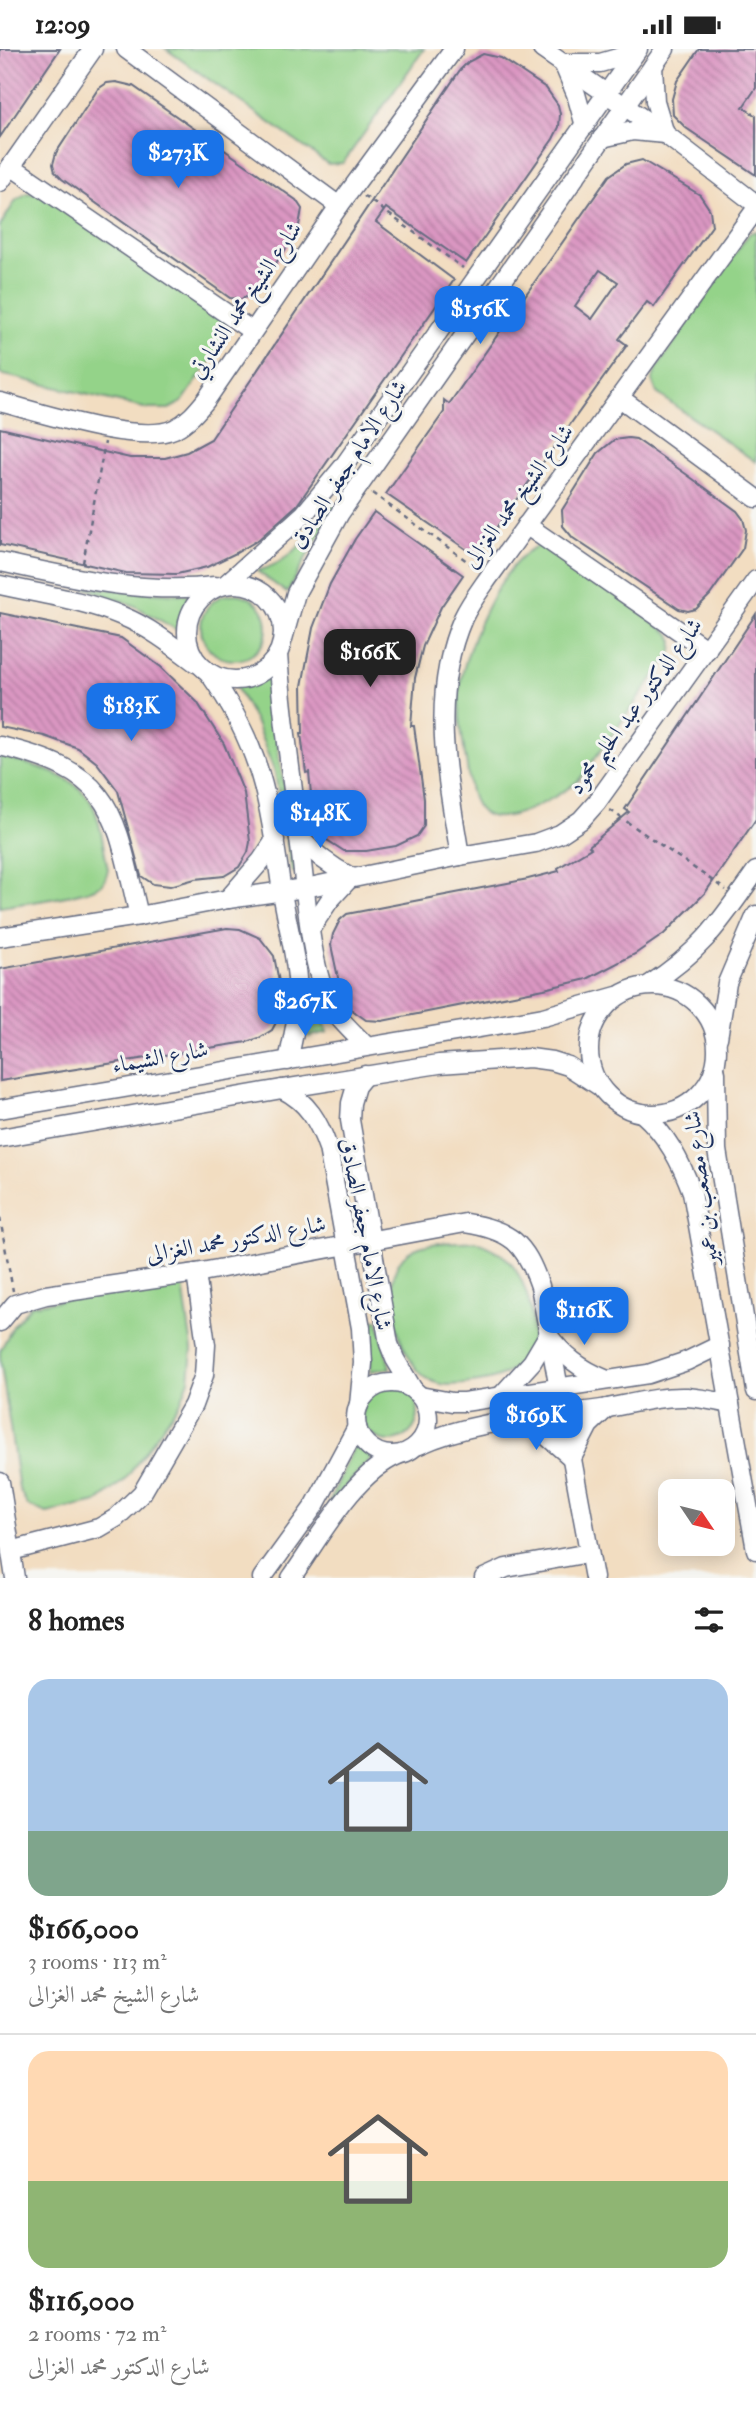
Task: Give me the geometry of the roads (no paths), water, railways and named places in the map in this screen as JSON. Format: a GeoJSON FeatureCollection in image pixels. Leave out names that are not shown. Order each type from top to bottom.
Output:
{"type":"FeatureCollection","features":[{"type":"Feature","properties":{"kind":"street"},"geometry":{"type":"LineString","coordinates":[[0,182],[93,49]]}},
{"type":"Feature","properties":{"kind":"street"},"geometry":{"type":"LineString","coordinates":[[125,49],[339,206]]}},
{"type":"Feature","properties":{"kind":"street","name":"شارع الشيخ محمد النشارتي"},"geometry":{"type":"LineString","coordinates":[[0,403],[108,428],[158,433],[186,422],[206,400],[339,206],[454,49]]}},
{"type":"Feature","properties":{"kind":"street"},"geometry":{"type":"LineString","coordinates":[[541,49],[665,134],[756,206]]}},
{"type":"Feature","properties":{"kind":"street","name":"شارع الامام جعفر الصادق"},"geometry":{"type":"LineString","coordinates":[[366,1046],[336,1014],[327,999],[311,928],[281,704],[280,647],[296,593],[324,538],[360,484],[665,49]]}},
{"type":"Feature","properties":{"kind":"street"},"geometry":{"type":"LineString","coordinates":[[563,63],[600,64],[637,51]]}},
{"type":"Feature","properties":{"kind":"street","name":"شارع الامام جعفر الصادق"},"geometry":{"type":"LineString","coordinates":[[223,584],[304,514],[325,491],[637,51]]}},
{"type":"Feature","properties":{"kind":"street"},"geometry":{"type":"LineString","coordinates":[[563,63],[576,94],[584,126]]}},
{"type":"Feature","properties":{"kind":"street"},"geometry":{"type":"LineString","coordinates":[[653,66],[656,101],[665,134]]}},
{"type":"Feature","properties":{"kind":"street"},"geometry":{"type":"LineString","coordinates":[[602,138],[633,131],[665,134]]}},
{"type":"Feature","properties":{"kind":"street"},"geometry":{"type":"LineString","coordinates":[[11,166],[252,331]]}},
{"type":"Feature","properties":{"kind":"street","name":"شارع الشيخ محمد الغزالى"},"geometry":{"type":"LineString","coordinates":[[460,856],[442,726],[448,662],[461,624],[489,577],[756,206]]}},
{"type":"Feature","properties":{"kind":"street"},"geometry":{"type":"LineString","coordinates":[[620,397],[756,498]]}},
{"type":"Feature","properties":{"kind":"street"},"geometry":{"type":"LineString","coordinates":[[526,525],[706,650]]}},
{"type":"Feature","properties":{"kind":"street"},"geometry":{"type":"LineString","coordinates":[[0,562],[80,579],[175,589],[243,583],[257,588],[269,597],[278,610],[283,624],[280,647],[262,671],[240,680],[224,679],[205,670],[148,629],[122,616],[0,585]]}},
{"type":"Feature","properties":{"kind":"street","name":"شارع الدكتور عبد الحليم محمود"},"geometry":{"type":"LineString","coordinates":[[0,937],[305,888],[536,843],[560,834],[581,820],[597,802],[756,580]]}},
{"type":"Feature","properties":{"kind":"street"},"geometry":{"type":"LineString","coordinates":[[223,584],[204,593],[193,606],[187,621],[186,637],[191,653],[231,703],[257,759],[266,791],[298,994],[295,1032],[288,1061]]}},
{"type":"Feature","properties":{"kind":"street"},"geometry":{"type":"LineString","coordinates":[[0,746],[47,759],[72,771],[102,797],[120,834],[139,916]]}},
{"type":"Feature","properties":{"kind":"street"},"geometry":{"type":"LineString","coordinates":[[299,837],[331,867],[351,877],[328,901],[311,928]]}},
{"type":"Feature","properties":{"kind":"street"},"geometry":{"type":"LineString","coordinates":[[228,899],[261,861],[275,840]]}},
{"type":"Feature","properties":{"kind":"street"},"geometry":{"type":"LineString","coordinates":[[649,985],[676,968],[701,945],[729,912],[756,871]]}},
{"type":"Feature","properties":{"kind":"street","name":"شارع مصعب بن عمير"},"geometry":{"type":"LineString","coordinates":[[756,915],[727,983],[717,1053],[717,1150],[750,1327],[756,1391]]}},
{"type":"Feature","properties":{"kind":"street"},"geometry":{"type":"LineString","coordinates":[[0,1138],[365,1075],[439,1064],[530,1058],[568,1066],[599,1086],[611,1099],[625,1108],[642,1113],[663,1113],[683,1106],[705,1088],[717,1053],[710,1021],[695,1001],[681,991],[666,986],[632,988],[617,996],[600,1014],[590,1037],[588,1054],[599,1086]]}},
{"type":"Feature","properties":{"kind":"street","name":"شارع الشيماء"},"geometry":{"type":"LineString","coordinates":[[0,1109],[543,1017],[617,996]]}},
{"type":"Feature","properties":{"kind":"street","name":"شارع الامام جعفر الصادق"},"geometry":{"type":"LineString","coordinates":[[365,1075],[356,1086],[350,1120],[369,1239],[388,1344],[417,1393]]}},
{"type":"Feature","properties":{"kind":"street","name":"شارع الامام جعفر الصادق"},"geometry":{"type":"LineString","coordinates":[[282,1089],[294,1095],[312,1111],[328,1148],[362,1346],[359,1405]]}},
{"type":"Feature","properties":{"kind":"street","name":"شارع مصعب بن عمير"},"geometry":{"type":"LineString","coordinates":[[642,1113],[655,1125],[671,1147],[683,1167],[692,1192],[756,1550]]}},
{"type":"Feature","properties":{"kind":"street","name":"شارع الدكتور محمد الغزالى"},"geometry":{"type":"LineString","coordinates":[[0,1322],[15,1304],[46,1295],[196,1273],[465,1223],[489,1226],[513,1239],[531,1260],[540,1286],[594,1578]]}},
{"type":"Feature","properties":{"kind":"street"},"geometry":{"type":"LineString","coordinates":[[11,1551],[99,1528],[116,1518],[142,1493],[193,1405],[204,1374],[206,1345],[196,1273]]}},
{"type":"Feature","properties":{"kind":"street"},"geometry":{"type":"LineString","coordinates":[[500,1397],[522,1374],[548,1335],[573,1363],[605,1379]]}},
{"type":"Feature","properties":{"kind":"street"},"geometry":{"type":"LineString","coordinates":[[262,1578],[315,1505],[357,1427],[359,1405],[373,1389],[387,1384],[401,1384],[417,1393],[452,1402],[500,1397],[648,1374],[720,1345]]}},
{"type":"Feature","properties":{"kind":"street"},"geometry":{"type":"LineString","coordinates":[[417,1393],[427,1409],[428,1424],[419,1445]]}},
{"type":"Feature","properties":{"kind":"street"},"geometry":{"type":"LineString","coordinates":[[291,1578],[334,1517],[364,1479],[382,1462],[451,1431],[667,1397],[688,1397],[730,1404]]}},
{"type":"Feature","properties":{"kind":"street"},"geometry":{"type":"LineString","coordinates":[[518,1420],[542,1432],[572,1458],[582,1436],[607,1408]]}},
{"type":"Feature","properties":{"kind":"street"},"geometry":{"type":"LineString","coordinates":[[357,1427],[366,1444],[373,1450],[382,1454],[401,1454]]}},
{"type":"Feature","properties":{"kind":"street"},"geometry":{"type":"LineString","coordinates":[[0,1482],[15,1578]]}},
{"type":"Feature","properties":{"kind":"street"},"geometry":{"type":"LineString","coordinates":[[484,1578],[506,1568],[589,1553]]}}]}
